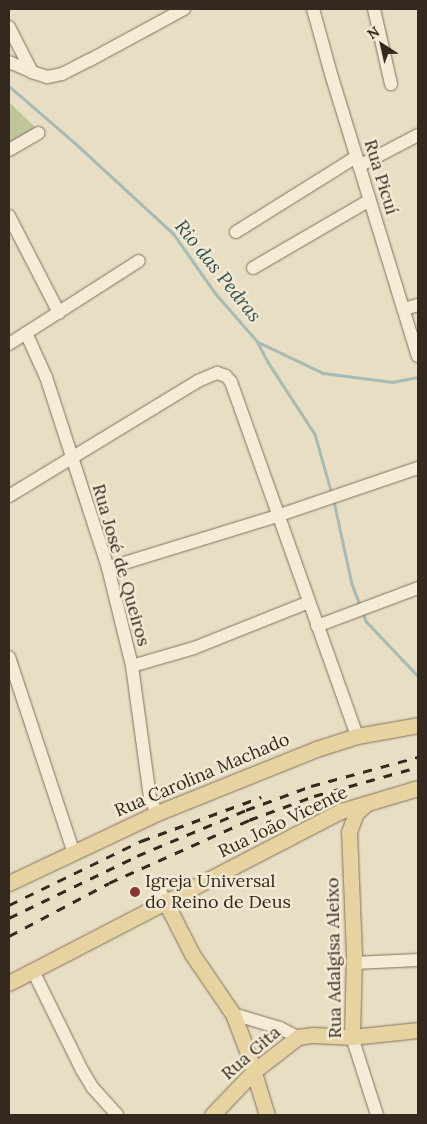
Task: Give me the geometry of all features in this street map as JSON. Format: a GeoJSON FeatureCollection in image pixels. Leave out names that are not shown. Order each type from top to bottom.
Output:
{"type":"FeatureCollection","features":[{"type":"Feature","properties":{"kind":"main road","name":"Rua Carolina Machado"},"geometry":{"type":"LineString","coordinates":[[9,883],[73,851],[157,813],[316,749],[357,736],[418,724]]}},
{"type":"Feature","properties":{"kind":"main road","name":"Rua João Vicente"},"geometry":{"type":"LineString","coordinates":[[9,983],[329,817],[418,788]]}},
{"type":"Feature","properties":{"kind":"main road","name":"Rua Adalgisa Aleixo"},"geometry":{"type":"LineString","coordinates":[[352,1037],[354,962],[349,832],[356,813],[367,804]]}},
{"type":"Feature","properties":{"kind":"main road"},"geometry":{"type":"LineString","coordinates":[[329,817],[341,821],[349,832]]}},
{"type":"Feature","properties":{"kind":"main road"},"geometry":{"type":"LineString","coordinates":[[165,901],[192,954],[233,1014],[254,1071],[267,1115]]}},
{"type":"Feature","properties":{"kind":"main road","name":"Rua Gita"},"geometry":{"type":"LineString","coordinates":[[212,1115],[254,1071],[298,1038],[313,1035],[352,1037],[418,1030]]}},
{"type":"Feature","properties":{"kind":"street"},"geometry":{"type":"LineString","coordinates":[[9,62],[47,78],[62,74],[184,9]]}},
{"type":"Feature","properties":{"kind":"street","name":"Rua Picuí"},"geometry":{"type":"LineString","coordinates":[[313,9],[418,356]]}},
{"type":"Feature","properties":{"kind":"street"},"geometry":{"type":"LineString","coordinates":[[374,9],[391,84]]}},
{"type":"Feature","properties":{"kind":"street"},"geometry":{"type":"LineString","coordinates":[[9,27],[32,72]]}},
{"type":"Feature","properties":{"kind":"street"},"geometry":{"type":"LineString","coordinates":[[9,150],[38,133]]}},
{"type":"Feature","properties":{"kind":"street"},"geometry":{"type":"LineString","coordinates":[[236,232],[358,161],[418,136]]}},
{"type":"Feature","properties":{"kind":"street"},"geometry":{"type":"LineString","coordinates":[[253,268],[370,200]]}},
{"type":"Feature","properties":{"kind":"street"},"geometry":{"type":"LineString","coordinates":[[9,216],[59,313]]}},
{"type":"Feature","properties":{"kind":"street"},"geometry":{"type":"LineString","coordinates":[[9,344],[139,262]]}},
{"type":"Feature","properties":{"kind":"street"},"geometry":{"type":"LineString","coordinates":[[404,308],[418,305]]}},
{"type":"Feature","properties":{"kind":"street","name":"Rua José de Queiros"},"geometry":{"type":"LineString","coordinates":[[26,333],[46,377],[108,568],[132,666],[150,798],[157,813]]}},
{"type":"Feature","properties":{"kind":"street"},"geometry":{"type":"LineString","coordinates":[[9,496],[198,381],[217,373],[226,376],[231,382],[277,516],[357,736]]}},
{"type":"Feature","properties":{"kind":"street"},"geometry":{"type":"LineString","coordinates":[[108,568],[277,516],[418,468]]}},
{"type":"Feature","properties":{"kind":"street"},"geometry":{"type":"LineString","coordinates":[[317,626],[418,588]]}},
{"type":"Feature","properties":{"kind":"street"},"geometry":{"type":"LineString","coordinates":[[132,666],[194,648],[309,602]]}},
{"type":"Feature","properties":{"kind":"street"},"geometry":{"type":"LineString","coordinates":[[9,658],[73,851]]}},
{"type":"Feature","properties":{"kind":"street"},"geometry":{"type":"LineString","coordinates":[[157,884],[165,901]]}},
{"type":"Feature","properties":{"kind":"street"},"geometry":{"type":"LineString","coordinates":[[354,962],[418,960]]}},
{"type":"Feature","properties":{"kind":"street"},"geometry":{"type":"LineString","coordinates":[[33,971],[82,1070],[93,1088],[117,1115]]}},
{"type":"Feature","properties":{"kind":"street"},"geometry":{"type":"LineString","coordinates":[[233,1014],[280,1028],[298,1038]]}},
{"type":"Feature","properties":{"kind":"street","name":"Rua Adalgisa Aleixo"},"geometry":{"type":"LineString","coordinates":[[352,1037],[377,1115]]}},
{"type":"Feature","properties":{"kind":"green space"},"geometry":{"type":"Polygon","coordinates":[[[9,102],[36,128],[9,144],[9,102]]]}},
{"type":"Feature","properties":{"kind":"waterway","name":"Rio das Pedras"},"geometry":{"type":"LineString","coordinates":[[9,86],[75,143],[173,233],[216,294],[258,342],[323,373],[392,382],[418,377]]}},
{"type":"Feature","properties":{"kind":"waterway"},"geometry":{"type":"LineString","coordinates":[[258,343],[268,362],[315,434],[332,494]]}},
{"type":"Feature","properties":{"kind":"waterway"},"geometry":{"type":"LineString","coordinates":[[334,501],[352,584],[360,605]]}},
{"type":"Feature","properties":{"kind":"waterway"},"geometry":{"type":"LineString","coordinates":[[363,613],[366,621],[418,676]]}},
{"type":"Feature","properties":{"kind":"railway"},"geometry":{"type":"LineString","coordinates":[[9,918],[137,856],[246,810],[311,786],[418,757]]}},
{"type":"Feature","properties":{"kind":"railway"},"geometry":{"type":"LineString","coordinates":[[9,936],[109,883],[249,820],[314,796],[418,767]]}},
{"type":"Feature","properties":{"kind":"railway"},"geometry":{"type":"LineString","coordinates":[[9,905],[141,841],[261,797]]}},
{"type":"Feature","properties":{"kind":"place","name":"Igreja Universal do Reino de Deus"},"geometry":{"type":"Point","coordinates":[135,892]}}]}
